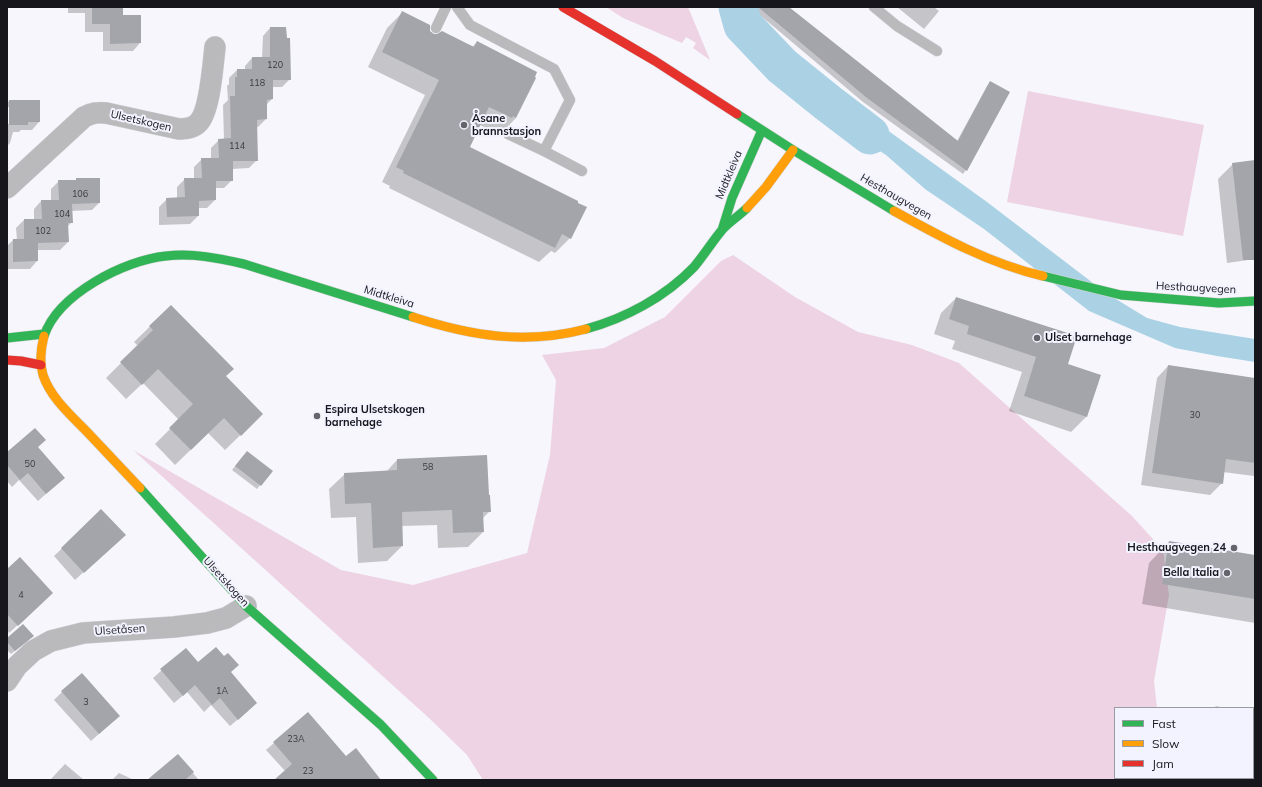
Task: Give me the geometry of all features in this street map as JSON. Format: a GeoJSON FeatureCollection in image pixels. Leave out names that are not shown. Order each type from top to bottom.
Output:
{"type":"FeatureCollection","features":[{"type":"Feature","properties":{"kind":"street","name":"Hesthaugvegen"},"geometry":{"type":"LineString","coordinates":[[563,7],[655,61],[874,200],[937,235],[989,259],[1033,274],[1121,295],[1219,303],[1255,301]]}},
{"type":"Feature","properties":{"kind":"street","name":"Ulsetskogen"},"geometry":{"type":"LineString","coordinates":[[7,188],[84,117],[90,114],[98,112],[106,113],[179,129],[188,129],[195,126],[200,122],[206,106],[215,47]]}},
{"type":"Feature","properties":{"kind":"street","name":"Midtkleiva"},"geometry":{"type":"LineString","coordinates":[[722,230],[732,198],[762,130]]}},
{"type":"Feature","properties":{"kind":"street","name":"Midtkleiva"},"geometry":{"type":"LineString","coordinates":[[41,366],[41,350],[44,334],[51,320],[69,300],[111,272],[140,262],[165,256],[191,255],[216,257],[244,264],[417,318],[469,332],[503,337],[536,338],[561,335],[590,328],[622,318],[647,304],[669,289],[688,273],[722,230],[748,208],[773,180],[793,150]]}},
{"type":"Feature","properties":{"kind":"street"},"geometry":{"type":"LineString","coordinates":[[7,338],[44,334]]}},
{"type":"Feature","properties":{"kind":"street"},"geometry":{"type":"LineString","coordinates":[[7,360],[21,361],[41,366]]}},
{"type":"Feature","properties":{"kind":"street","name":"Ulsetskogen"},"geometry":{"type":"LineString","coordinates":[[41,366],[43,375],[49,387],[62,406],[156,504],[246,606],[381,725],[433,780]]}},
{"type":"Feature","properties":{"kind":"street","name":"Ulsetåsen"},"geometry":{"type":"LineString","coordinates":[[7,681],[17,666],[33,651],[51,641],[83,633],[174,627],[207,623],[226,618],[246,606]]}},
{"type":"Feature","properties":{"kind":"lane"},"geometry":{"type":"LineString","coordinates":[[436,28],[446,7]]}},
{"type":"Feature","properties":{"kind":"lane"},"geometry":{"type":"LineString","coordinates":[[457,7],[470,25],[554,69],[570,100],[544,151]]}},
{"type":"Feature","properties":{"kind":"lane"},"geometry":{"type":"LineString","coordinates":[[874,7],[897,26],[937,51]]}},
{"type":"Feature","properties":{"kind":"lane"},"geometry":{"type":"LineString","coordinates":[[508,134],[582,171]]}},
{"type":"Feature","properties":{"kind":"shaded area"},"geometry":{"type":"Polygon","coordinates":[[[606,7],[688,7],[710,60],[693,48],[696,43],[686,37],[682,43],[623,18],[606,7]]]}},
{"type":"Feature","properties":{"kind":"shaded area"},"geometry":{"type":"Polygon","coordinates":[[[1028,91],[1204,125],[1183,236],[1007,202],[1028,91]]]}},
{"type":"Feature","properties":{"kind":"shaded area"},"geometry":{"type":"Polygon","coordinates":[[[733,255],[795,297],[858,332],[912,345],[959,363],[1132,516],[1163,550],[1169,595],[1154,681],[1157,707],[1114,707],[1114,779],[1166,780],[483,780],[467,755],[430,719],[133,450],[341,570],[413,585],[527,553],[550,455],[556,380],[542,355],[604,348],[665,317],[721,261],[733,255]]]}},
{"type":"Feature","properties":{"kind":"water"},"geometry":{"type":"Polygon","coordinates":[[[840,96],[987,202],[1106,293],[1147,318],[1180,327],[1255,339],[1255,362],[1175,348],[1089,311],[984,229],[925,189],[886,155],[815,109],[840,96]]]}},
{"type":"Feature","properties":{"kind":"building"},"geometry":{"type":"Polygon","coordinates":[[[92,7],[123,7],[123,15],[141,15],[141,43],[110,44],[110,24],[92,24],[92,7]]]}},
{"type":"Feature","properties":{"kind":"building"},"geometry":{"type":"Polygon","coordinates":[[[758,7],[789,7],[958,141],[990,81],[1010,92],[967,171],[867,98],[758,7]]]}},
{"type":"Feature","properties":{"kind":"building"},"geometry":{"type":"Polygon","coordinates":[[[402,11],[430,25],[430,31],[434,34],[442,31],[474,47],[477,41],[537,72],[536,78],[516,118],[513,116],[512,118],[489,107],[470,147],[578,201],[578,203],[587,207],[571,239],[562,234],[555,248],[403,173],[404,171],[396,167],[439,80],[382,52],[402,11]]]}},
{"type":"Feature","properties":{"kind":"building"},"geometry":{"type":"Polygon","coordinates":[[[270,27],[286,27],[287,38],[290,38],[291,80],[273,80],[273,99],[267,100],[267,119],[257,120],[258,161],[233,161],[233,181],[216,181],[216,200],[199,201],[199,216],[167,217],[166,198],[185,197],[184,178],[202,178],[201,158],[219,158],[218,139],[231,138],[230,96],[235,96],[235,77],[237,77],[237,69],[252,69],[252,57],[270,57],[270,27]]]}},
{"type":"Feature","properties":{"kind":"building"},"geometry":{"type":"Polygon","coordinates":[[[9,100],[40,100],[40,122],[28,122],[28,125],[9,125],[9,100]]]}},
{"type":"Feature","properties":{"kind":"building"},"geometry":{"type":"Polygon","coordinates":[[[1255,160],[1255,260],[1243,260],[1232,163],[1255,160]]]}},
{"type":"Feature","properties":{"kind":"building"},"geometry":{"type":"Polygon","coordinates":[[[76,178],[100,178],[100,203],[72,204],[73,223],[68,223],[69,242],[38,243],[38,261],[13,262],[13,239],[24,239],[24,219],[42,219],[41,200],[59,200],[58,180],[76,180],[76,178]]]}},
{"type":"Feature","properties":{"kind":"building"},"geometry":{"type":"Polygon","coordinates":[[[956,297],[1077,336],[1068,364],[1101,375],[1087,417],[1024,396],[1036,357],[967,334],[969,326],[949,319],[956,297]]]}},
{"type":"Feature","properties":{"kind":"building"},"geometry":{"type":"Polygon","coordinates":[[[171,305],[234,369],[226,376],[263,414],[241,436],[224,418],[191,450],[169,428],[193,404],[158,369],[142,385],[120,362],[153,330],[149,326],[171,305]]]}},
{"type":"Feature","properties":{"kind":"building"},"geometry":{"type":"Polygon","coordinates":[[[1168,365],[1255,378],[1255,463],[1226,459],[1223,484],[1152,473],[1168,365]]]}},
{"type":"Feature","properties":{"kind":"building"},"geometry":{"type":"Polygon","coordinates":[[[35,428],[46,440],[38,447],[65,478],[46,494],[28,473],[20,480],[7,465],[7,452],[35,428]]]}},
{"type":"Feature","properties":{"kind":"building"},"geometry":{"type":"Polygon","coordinates":[[[247,451],[273,471],[261,486],[235,466],[247,451]]]}},
{"type":"Feature","properties":{"kind":"building"},"geometry":{"type":"Polygon","coordinates":[[[487,455],[491,512],[483,512],[484,532],[453,533],[452,510],[402,512],[403,546],[373,548],[371,503],[345,504],[344,473],[397,470],[397,459],[487,455]]]}},
{"type":"Feature","properties":{"kind":"building"},"geometry":{"type":"Polygon","coordinates":[[[101,509],[126,535],[84,573],[61,548],[101,509]]]}},
{"type":"Feature","properties":{"kind":"building"},"geometry":{"type":"Polygon","coordinates":[[[1169,541],[1255,555],[1255,599],[1162,584],[1169,541]]]}},
{"type":"Feature","properties":{"kind":"building"},"geometry":{"type":"Polygon","coordinates":[[[20,557],[53,593],[18,626],[7,614],[7,569],[20,557]]]}},
{"type":"Feature","properties":{"kind":"building"},"geometry":{"type":"Polygon","coordinates":[[[23,624],[34,636],[15,651],[7,642],[7,638],[23,624]]]}},
{"type":"Feature","properties":{"kind":"building"},"geometry":{"type":"Polygon","coordinates":[[[216,647],[224,656],[228,653],[239,665],[231,672],[257,703],[238,720],[220,698],[212,705],[195,685],[183,696],[160,669],[186,648],[198,662],[216,647]]]}},
{"type":"Feature","properties":{"kind":"building"},"geometry":{"type":"Polygon","coordinates":[[[82,673],[120,716],[99,734],[61,691],[82,673]]]}},
{"type":"Feature","properties":{"kind":"building"},"geometry":{"type":"Polygon","coordinates":[[[308,712],[346,756],[356,748],[381,780],[274,780],[292,764],[273,742],[308,712]]]}},
{"type":"Feature","properties":{"kind":"building"},"geometry":{"type":"Polygon","coordinates":[[[178,754],[194,772],[185,780],[147,780],[178,754]]]}},
{"type":"Feature","properties":{"kind":"waterway"},"geometry":{"type":"LineString","coordinates":[[738,7],[743,25],[782,66],[870,135]]}},
{"type":"Feature","properties":{"kind":"traffic: fast"},"geometry":{"type":"LineString","coordinates":[[737,114],[894,211]]}},
{"type":"Feature","properties":{"kind":"traffic: fast"},"geometry":{"type":"LineString","coordinates":[[722,230],[732,198],[762,130]]}},
{"type":"Feature","properties":{"kind":"traffic: fast"},"geometry":{"type":"LineString","coordinates":[[586,329],[616,319],[644,305],[671,288],[694,267],[725,227],[747,208]]}},
{"type":"Feature","properties":{"kind":"traffic: fast"},"geometry":{"type":"LineString","coordinates":[[44,336],[52,321],[63,306],[78,293],[95,282],[132,264],[150,259],[176,255],[205,257],[244,264],[413,317]]}},
{"type":"Feature","properties":{"kind":"traffic: fast"},"geometry":{"type":"LineString","coordinates":[[1043,276],[1121,295],[1219,303],[1255,301]]}},
{"type":"Feature","properties":{"kind":"traffic: fast"},"geometry":{"type":"LineString","coordinates":[[7,338],[44,334]]}},
{"type":"Feature","properties":{"kind":"traffic: fast"},"geometry":{"type":"LineString","coordinates":[[140,488],[246,606],[381,725],[433,780]]}},
{"type":"Feature","properties":{"kind":"traffic: slow"},"geometry":{"type":"LineString","coordinates":[[747,208],[766,187],[793,150]]}},
{"type":"Feature","properties":{"kind":"traffic: slow"},"geometry":{"type":"LineString","coordinates":[[894,211],[966,249],[1023,271],[1043,276]]}},
{"type":"Feature","properties":{"kind":"traffic: slow"},"geometry":{"type":"LineString","coordinates":[[413,317],[456,329],[499,336],[542,337],[586,329]]}},
{"type":"Feature","properties":{"kind":"traffic: slow"},"geometry":{"type":"LineString","coordinates":[[44,336],[41,350],[41,365],[43,375],[51,392],[63,407],[140,488]]}},
{"type":"Feature","properties":{"kind":"traffic: jam"},"geometry":{"type":"LineString","coordinates":[[563,7],[655,61],[737,114]]}},
{"type":"Feature","properties":{"kind":"traffic: jam"},"geometry":{"type":"LineString","coordinates":[[7,360],[41,365]]}},
{"type":"Feature","properties":{"kind":"place","name":"Åsane brannstasjon"},"geometry":{"type":"Point","coordinates":[464,125]}},
{"type":"Feature","properties":{"kind":"place","name":"Ulset barnehage"},"geometry":{"type":"Point","coordinates":[1037,338]}},
{"type":"Feature","properties":{"kind":"place","name":"Espira Ulsetskogen barnehage"},"geometry":{"type":"Point","coordinates":[317,416]}},
{"type":"Feature","properties":{"kind":"place","name":"Hesthaugvegen 24"},"geometry":{"type":"Point","coordinates":[1234,548]}},
{"type":"Feature","properties":{"kind":"place","name":"Bella Italia"},"geometry":{"type":"Point","coordinates":[1227,573]}}]}
